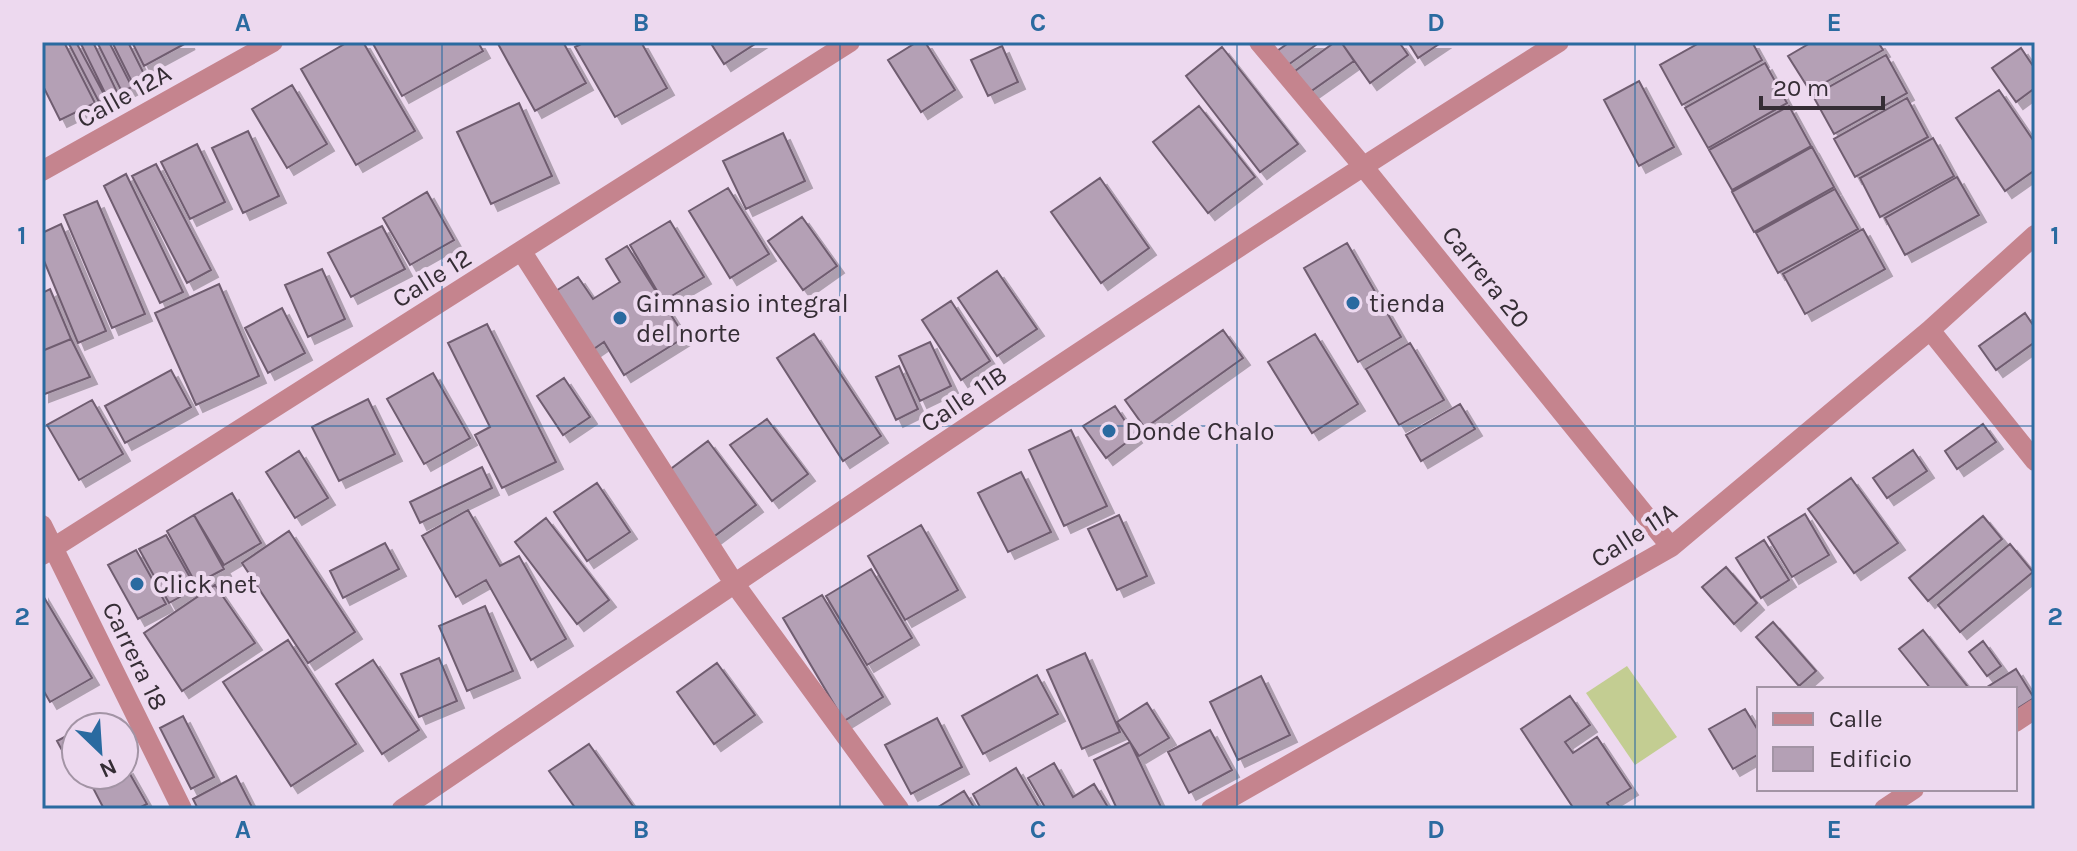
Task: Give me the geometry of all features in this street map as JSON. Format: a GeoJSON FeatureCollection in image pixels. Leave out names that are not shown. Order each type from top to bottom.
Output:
{"type":"FeatureCollection","features":[{"type":"Feature","properties":{"kind":"street","name":"Calle 12A"},"geometry":{"type":"LineString","coordinates":[[42,171],[273,42]]}},
{"type":"Feature","properties":{"kind":"street","name":"Calle 12"},"geometry":{"type":"LineString","coordinates":[[47,552],[850,42]]}},
{"type":"Feature","properties":{"kind":"street","name":"Carrera 20"},"geometry":{"type":"LineString","coordinates":[[1259,42],[1671,547]]}},
{"type":"Feature","properties":{"kind":"street","name":"Calle 11B"},"geometry":{"type":"LineString","coordinates":[[402,809],[734,583],[1362,165],[1559,42]]}},
{"type":"Feature","properties":{"kind":"street","name":"Calle 11A"},"geometry":{"type":"LineString","coordinates":[[1211,809],[1671,547],[1930,330],[2035,235]]}},
{"type":"Feature","properties":{"kind":"street"},"geometry":{"type":"LineString","coordinates":[[522,252],[734,583],[899,809]]}},
{"type":"Feature","properties":{"kind":"street"},"geometry":{"type":"LineString","coordinates":[[1930,330],[2035,461]]}},
{"type":"Feature","properties":{"kind":"street","name":"Carrera 18"},"geometry":{"type":"LineString","coordinates":[[42,525],[47,552],[182,809]]}},
{"type":"Feature","properties":{"kind":"street"},"geometry":{"type":"LineString","coordinates":[[2017,721],[2035,709]]}},
{"type":"Feature","properties":{"kind":"street"},"geometry":{"type":"LineString","coordinates":[[1884,809],[1911,791]]}},
{"type":"Feature","properties":{"kind":"green space"},"geometry":{"type":"Polygon","coordinates":[[[1627,666],[1677,737],[1635,765],[1586,693],[1627,666]]]}},
{"type":"Feature","properties":{"kind":"building"},"geometry":{"type":"Polygon","coordinates":[[[42,42],[64,42],[95,103],[60,120],[42,84],[42,42]]]}},
{"type":"Feature","properties":{"kind":"building"},"geometry":{"type":"Polygon","coordinates":[[[68,42],[76,42],[106,98],[99,102],[68,42]]]}},
{"type":"Feature","properties":{"kind":"building"},"geometry":{"type":"Polygon","coordinates":[[[80,42],[93,42],[117,92],[107,97],[80,42]]]}},
{"type":"Feature","properties":{"kind":"building"},"geometry":{"type":"Polygon","coordinates":[[[97,42],[109,42],[132,87],[122,92],[97,42]]]}},
{"type":"Feature","properties":{"kind":"building"},"geometry":{"type":"Polygon","coordinates":[[[112,42],[128,42],[145,76],[132,82],[112,42]]]}},
{"type":"Feature","properties":{"kind":"building"},"geometry":{"type":"Polygon","coordinates":[[[132,42],[188,42],[144,66],[132,42]]]}},
{"type":"Feature","properties":{"kind":"building"},"geometry":{"type":"Polygon","coordinates":[[[348,42],[363,42],[415,131],[356,165],[301,69],[348,42]]]}},
{"type":"Feature","properties":{"kind":"building"},"geometry":{"type":"Polygon","coordinates":[[[372,42],[478,42],[483,51],[402,96],[372,42]]]}},
{"type":"Feature","properties":{"kind":"building"},"geometry":{"type":"Polygon","coordinates":[[[497,42],[563,42],[586,83],[535,111],[497,42]]]}},
{"type":"Feature","properties":{"kind":"building"},"geometry":{"type":"Polygon","coordinates":[[[585,42],[641,42],[667,88],[615,117],[575,47],[585,42]]]}},
{"type":"Feature","properties":{"kind":"building"},"geometry":{"type":"Polygon","coordinates":[[[710,42],[758,42],[724,64],[710,42]]]}},
{"type":"Feature","properties":{"kind":"building"},"geometry":{"type":"Polygon","coordinates":[[[917,42],[925,42],[955,90],[921,112],[888,60],[917,42]]]}},
{"type":"Feature","properties":{"kind":"building"},"geometry":{"type":"Polygon","coordinates":[[[1290,42],[1320,42],[1288,65],[1277,51],[1290,42]]]}},
{"type":"Feature","properties":{"kind":"building"},"geometry":{"type":"Polygon","coordinates":[[[1335,42],[1341,42],[1354,61],[1310,92],[1295,71],[1335,42]]]}},
{"type":"Feature","properties":{"kind":"building"},"geometry":{"type":"Polygon","coordinates":[[[1341,42],[1399,42],[1408,55],[1370,83],[1341,42]]]}},
{"type":"Feature","properties":{"kind":"building"},"geometry":{"type":"Polygon","coordinates":[[[1408,42],[1442,42],[1418,58],[1408,42]]]}},
{"type":"Feature","properties":{"kind":"building"},"geometry":{"type":"Polygon","coordinates":[[[1701,42],[1752,42],[1762,60],[1682,105],[1660,65],[1701,42]]]}},
{"type":"Feature","properties":{"kind":"building"},"geometry":{"type":"Polygon","coordinates":[[[1812,42],[1878,42],[1883,50],[1810,91],[1788,56],[1812,42]]]}},
{"type":"Feature","properties":{"kind":"building"},"geometry":{"type":"Polygon","coordinates":[[[1002,46],[1018,82],[988,96],[971,60],[1002,46]]]}},
{"type":"Feature","properties":{"kind":"building"},"geometry":{"type":"Polygon","coordinates":[[[1222,47],[1298,144],[1260,172],[1186,76],[1222,47]]]}},
{"type":"Feature","properties":{"kind":"building"},"geometry":{"type":"Polygon","coordinates":[[[2021,48],[2035,69],[2035,88],[2016,102],[1992,68],[2021,48]]]}},
{"type":"Feature","properties":{"kind":"building"},"geometry":{"type":"Polygon","coordinates":[[[1886,55],[1907,93],[1834,134],[1813,96],[1886,55]]]}},
{"type":"Feature","properties":{"kind":"building"},"geometry":{"type":"Polygon","coordinates":[[[1765,63],[1787,103],[1708,148],[1685,108],[1765,63]]]}},
{"type":"Feature","properties":{"kind":"building"},"geometry":{"type":"Polygon","coordinates":[[[1639,81],[1674,147],[1639,166],[1604,100],[1639,81]]]}},
{"type":"Feature","properties":{"kind":"building"},"geometry":{"type":"Polygon","coordinates":[[[292,85],[327,144],[287,168],[252,109],[292,85]]]}},
{"type":"Feature","properties":{"kind":"building"},"geometry":{"type":"Polygon","coordinates":[[[1999,90],[2035,143],[2035,170],[2005,191],[1956,118],[1999,90]]]}},
{"type":"Feature","properties":{"kind":"building"},"geometry":{"type":"Polygon","coordinates":[[[1907,98],[1928,137],[1855,177],[1834,139],[1907,98]]]}},
{"type":"Feature","properties":{"kind":"building"},"geometry":{"type":"Polygon","coordinates":[[[519,103],[552,176],[491,204],[457,132],[519,103]]]}},
{"type":"Feature","properties":{"kind":"building"},"geometry":{"type":"Polygon","coordinates":[[[1199,106],[1255,177],[1208,213],[1153,142],[1199,106]]]}},
{"type":"Feature","properties":{"kind":"building"},"geometry":{"type":"Polygon","coordinates":[[[1789,106],[1811,146],[1732,190],[1709,150],[1789,106]]]}},
{"type":"Feature","properties":{"kind":"building"},"geometry":{"type":"Polygon","coordinates":[[[248,131],[279,196],[243,213],[212,148],[248,131]]]}},
{"type":"Feature","properties":{"kind":"building"},"geometry":{"type":"Polygon","coordinates":[[[783,133],[805,181],[746,209],[723,161],[783,133]]]}},
{"type":"Feature","properties":{"kind":"building"},"geometry":{"type":"Polygon","coordinates":[[[1933,138],[1954,176],[1880,217],[1860,178],[1933,138]]]}},
{"type":"Feature","properties":{"kind":"building"},"geometry":{"type":"Polygon","coordinates":[[[197,144],[225,202],[190,219],[161,162],[197,144]]]}},
{"type":"Feature","properties":{"kind":"building"},"geometry":{"type":"Polygon","coordinates":[[[1812,147],[1834,187],[1754,232],[1732,192],[1812,147]]]}},
{"type":"Feature","properties":{"kind":"building"},"geometry":{"type":"Polygon","coordinates":[[[156,164],[211,270],[187,283],[132,176],[156,164]]]}},
{"type":"Feature","properties":{"kind":"building"},"geometry":{"type":"Polygon","coordinates":[[[126,174],[183,292],[160,303],[104,186],[126,174]]]}},
{"type":"Feature","properties":{"kind":"building"},"geometry":{"type":"Polygon","coordinates":[[[1957,177],[1979,215],[1905,255],[1885,218],[1957,177]]]}},
{"type":"Feature","properties":{"kind":"building"},"geometry":{"type":"Polygon","coordinates":[[[1100,178],[1149,248],[1101,283],[1051,212],[1100,178]]]}},
{"type":"Feature","properties":{"kind":"building"},"geometry":{"type":"Polygon","coordinates":[[[728,188],[769,254],[730,278],[689,211],[728,188]]]}},
{"type":"Feature","properties":{"kind":"building"},"geometry":{"type":"Polygon","coordinates":[[[1835,189],[1858,229],[1778,273],[1756,233],[1835,189]]]}},
{"type":"Feature","properties":{"kind":"building"},"geometry":{"type":"Polygon","coordinates":[[[427,192],[454,240],[410,265],[383,218],[427,192]]]}},
{"type":"Feature","properties":{"kind":"building"},"geometry":{"type":"Polygon","coordinates":[[[97,201],[145,314],[112,328],[64,215],[97,201]]]}},
{"type":"Feature","properties":{"kind":"building"},"geometry":{"type":"Polygon","coordinates":[[[802,217],[837,266],[803,290],[768,241],[802,217]]]}},
{"type":"Feature","properties":{"kind":"building"},"geometry":{"type":"Polygon","coordinates":[[[670,221],[704,277],[663,301],[630,245],[670,221]]]}},
{"type":"Feature","properties":{"kind":"building"},"geometry":{"type":"Polygon","coordinates":[[[61,224],[106,331],[78,343],[42,256],[42,233],[61,224]]]}},
{"type":"Feature","properties":{"kind":"building"},"geometry":{"type":"Polygon","coordinates":[[[382,226],[405,269],[351,297],[328,253],[382,226]]]}},
{"type":"Feature","properties":{"kind":"building"},"geometry":{"type":"Polygon","coordinates":[[[1863,229],[1885,269],[1805,314],[1783,274],[1863,229]]]}},
{"type":"Feature","properties":{"kind":"building","name":"tienda"},"geometry":{"type":"Polygon","coordinates":[[[1347,243],[1401,337],[1358,362],[1304,268],[1347,243]]]}},
{"type":"Feature","properties":{"kind":"building","name":"Gimnasio integral del norte"},"geometry":{"type":"Polygon","coordinates":[[[627,246],[685,337],[624,375],[604,342],[588,353],[551,294],[578,277],[593,299],[620,282],[606,259],[627,246]]]}},
{"type":"Feature","properties":{"kind":"building"},"geometry":{"type":"Polygon","coordinates":[[[322,269],[345,319],[308,337],[285,285],[322,269]]]}},
{"type":"Feature","properties":{"kind":"building"},"geometry":{"type":"Polygon","coordinates":[[[997,271],[1037,329],[997,356],[958,298],[997,271]]]}},
{"type":"Feature","properties":{"kind":"building"},"geometry":{"type":"Polygon","coordinates":[[[219,284],[259,376],[196,405],[155,313],[219,284]]]}},
{"type":"Feature","properties":{"kind":"building"},"geometry":{"type":"Polygon","coordinates":[[[50,289],[71,339],[42,351],[42,293],[50,289]]]}},
{"type":"Feature","properties":{"kind":"building"},"geometry":{"type":"Polygon","coordinates":[[[951,301],[990,361],[961,380],[922,320],[951,301]]]}},
{"type":"Feature","properties":{"kind":"building"},"geometry":{"type":"Polygon","coordinates":[[[282,308],[305,353],[268,373],[245,328],[282,308]]]}},
{"type":"Feature","properties":{"kind":"building"},"geometry":{"type":"Polygon","coordinates":[[[2025,313],[2035,328],[2035,342],[1996,370],[1979,346],[2025,313]]]}},
{"type":"Feature","properties":{"kind":"building"},"geometry":{"type":"Polygon","coordinates":[[[487,324],[556,462],[502,488],[475,435],[490,427],[448,343],[487,324]]]}},
{"type":"Feature","properties":{"kind":"building"},"geometry":{"type":"Polygon","coordinates":[[[1223,330],[1243,358],[1145,428],[1125,400],[1223,330]]]}},
{"type":"Feature","properties":{"kind":"building"},"geometry":{"type":"Polygon","coordinates":[[[814,334],[881,436],[843,461],[777,358],[814,334]]]}},
{"type":"Feature","properties":{"kind":"building"},"geometry":{"type":"Polygon","coordinates":[[[1315,334],[1358,404],[1312,433],[1268,362],[1315,334]]]}},
{"type":"Feature","properties":{"kind":"building"},"geometry":{"type":"Polygon","coordinates":[[[71,339],[90,377],[42,395],[42,351],[71,339]]]}},
{"type":"Feature","properties":{"kind":"building"},"geometry":{"type":"Polygon","coordinates":[[[930,342],[951,386],[920,401],[899,356],[930,342]]]}},
{"type":"Feature","properties":{"kind":"building"},"geometry":{"type":"Polygon","coordinates":[[[1410,343],[1444,400],[1399,425],[1366,369],[1410,343]]]}},
{"type":"Feature","properties":{"kind":"building"},"geometry":{"type":"Polygon","coordinates":[[[899,366],[918,409],[896,420],[876,377],[899,366]]]}},
{"type":"Feature","properties":{"kind":"building"},"geometry":{"type":"Polygon","coordinates":[[[171,370],[191,407],[125,443],[105,406],[171,370]]]}},
{"type":"Feature","properties":{"kind":"building"},"geometry":{"type":"Polygon","coordinates":[[[433,373],[470,438],[424,464],[387,399],[433,373]]]}},
{"type":"Feature","properties":{"kind":"building"},"geometry":{"type":"Polygon","coordinates":[[[564,378],[590,417],[563,435],[537,396],[564,378]]]}},
{"type":"Feature","properties":{"kind":"building"},"geometry":{"type":"Polygon","coordinates":[[[368,399],[395,454],[339,481],[312,427],[368,399]]]}},
{"type":"Feature","properties":{"kind":"building"},"geometry":{"type":"Polygon","coordinates":[[[92,400],[123,454],[79,480],[47,425],[92,400]]]}},
{"type":"Feature","properties":{"kind":"building"},"geometry":{"type":"Polygon","coordinates":[[[1460,404],[1475,429],[1421,461],[1406,435],[1460,404]]]}},
{"type":"Feature","properties":{"kind":"building","name":"Donde Chalo"},"geometry":{"type":"Polygon","coordinates":[[[1115,406],[1135,436],[1106,458],[1083,426],[1115,406]]]}},
{"type":"Feature","properties":{"kind":"building"},"geometry":{"type":"Polygon","coordinates":[[[767,419],[808,474],[772,501],[730,445],[767,419]]]}},
{"type":"Feature","properties":{"kind":"building"},"geometry":{"type":"Polygon","coordinates":[[[1983,424],[1996,442],[1957,469],[1945,451],[1983,424]]]}},
{"type":"Feature","properties":{"kind":"building"},"geometry":{"type":"Polygon","coordinates":[[[1071,430],[1107,506],[1064,526],[1029,450],[1071,430]]]}},
{"type":"Feature","properties":{"kind":"building"},"geometry":{"type":"Polygon","coordinates":[[[708,441],[756,505],[712,538],[664,474],[708,441]]]}},
{"type":"Feature","properties":{"kind":"building"},"geometry":{"type":"Polygon","coordinates":[[[1913,450],[1927,471],[1887,498],[1873,478],[1913,450]]]}},
{"type":"Feature","properties":{"kind":"building"},"geometry":{"type":"Polygon","coordinates":[[[299,451],[328,498],[295,518],[266,472],[299,451]]]}},
{"type":"Feature","properties":{"kind":"building"},"geometry":{"type":"Polygon","coordinates":[[[482,467],[492,488],[420,523],[410,502],[482,467]]]}},
{"type":"Feature","properties":{"kind":"building"},"geometry":{"type":"Polygon","coordinates":[[[1021,472],[1051,532],[1008,552],[978,493],[1021,472]]]}},
{"type":"Feature","properties":{"kind":"building"},"geometry":{"type":"Polygon","coordinates":[[[1851,478],[1898,543],[1854,573],[1808,509],[1851,478]]]}},
{"type":"Feature","properties":{"kind":"building"},"geometry":{"type":"Polygon","coordinates":[[[597,483],[630,532],[587,561],[554,512],[597,483]]]}},
{"type":"Feature","properties":{"kind":"building"},"geometry":{"type":"Polygon","coordinates":[[[232,493],[261,543],[224,565],[194,515],[232,493]]]}},
{"type":"Feature","properties":{"kind":"building"},"geometry":{"type":"Polygon","coordinates":[[[468,510],[500,566],[519,556],[566,639],[531,660],[486,580],[456,597],[422,536],[468,510]]]}},
{"type":"Feature","properties":{"kind":"building"},"geometry":{"type":"Polygon","coordinates":[[[1805,514],[1829,555],[1792,577],[1768,537],[1805,514]]]}},
{"type":"Feature","properties":{"kind":"building"},"geometry":{"type":"Polygon","coordinates":[[[194,515],[224,569],[196,584],[167,531],[194,515]]]}},
{"type":"Feature","properties":{"kind":"building"},"geometry":{"type":"Polygon","coordinates":[[[1119,515],[1147,576],[1117,590],[1088,529],[1119,515]]]}},
{"type":"Feature","properties":{"kind":"building"},"geometry":{"type":"Polygon","coordinates":[[[1983,516],[2002,539],[1928,601],[1909,578],[1983,516]]]}},
{"type":"Feature","properties":{"kind":"building"},"geometry":{"type":"Polygon","coordinates":[[[546,518],[609,600],[577,624],[515,542],[546,518]]]}},
{"type":"Feature","properties":{"kind":"building"},"geometry":{"type":"Polygon","coordinates":[[[921,525],[958,590],[905,620],[868,556],[921,525]]]}},
{"type":"Feature","properties":{"kind":"building"},"geometry":{"type":"Polygon","coordinates":[[[289,531],[355,632],[308,663],[242,563],[289,531]]]}},
{"type":"Feature","properties":{"kind":"building"},"geometry":{"type":"Polygon","coordinates":[[[166,535],[196,588],[169,603],[139,549],[166,535]]]}},
{"type":"Feature","properties":{"kind":"building"},"geometry":{"type":"Polygon","coordinates":[[[1764,540],[1789,580],[1761,598],[1736,558],[1764,540]]]}},
{"type":"Feature","properties":{"kind":"building"},"geometry":{"type":"Polygon","coordinates":[[[385,543],[399,569],[343,598],[330,571],[385,543]]]}},
{"type":"Feature","properties":{"kind":"building"},"geometry":{"type":"Polygon","coordinates":[[[2010,544],[2033,572],[1960,632],[1938,605],[2010,544]]]}},
{"type":"Feature","properties":{"kind":"building","name":"Click net"},"geometry":{"type":"Polygon","coordinates":[[[136,550],[166,604],[138,619],[108,565],[136,550]]]}},
{"type":"Feature","properties":{"kind":"building"},"geometry":{"type":"Polygon","coordinates":[[[1726,567],[1757,603],[1734,624],[1702,587],[1726,567]]]}},
{"type":"Feature","properties":{"kind":"building"},"geometry":{"type":"Polygon","coordinates":[[[871,569],[912,638],[867,665],[826,596],[871,569]]]}},
{"type":"Feature","properties":{"kind":"building"},"geometry":{"type":"Polygon","coordinates":[[[215,585],[255,643],[182,691],[144,633],[215,585]]]}},
{"type":"Feature","properties":{"kind":"building"},"geometry":{"type":"Polygon","coordinates":[[[42,594],[92,678],[50,702],[42,688],[42,594]]]}},
{"type":"Feature","properties":{"kind":"building"},"geometry":{"type":"Polygon","coordinates":[[[822,595],[883,697],[844,721],[783,618],[822,595]]]}},
{"type":"Feature","properties":{"kind":"building"},"geometry":{"type":"Polygon","coordinates":[[[485,606],[513,671],[467,691],[439,626],[485,606]]]}},
{"type":"Feature","properties":{"kind":"building"},"geometry":{"type":"Polygon","coordinates":[[[1773,622],[1816,671],[1799,686],[1756,637],[1773,622]]]}},
{"type":"Feature","properties":{"kind":"building"},"geometry":{"type":"Polygon","coordinates":[[[1923,630],[1967,686],[1929,687],[1899,649],[1923,630]]]}},
{"type":"Feature","properties":{"kind":"building"},"geometry":{"type":"Polygon","coordinates":[[[288,640],[356,744],[291,786],[223,682],[288,640]]]}},
{"type":"Feature","properties":{"kind":"building"},"geometry":{"type":"Polygon","coordinates":[[[1983,641],[2001,666],[1987,676],[1969,652],[1983,641]]]}},
{"type":"Feature","properties":{"kind":"building"},"geometry":{"type":"Polygon","coordinates":[[[1085,653],[1120,732],[1082,749],[1047,670],[1085,653]]]}},
{"type":"Feature","properties":{"kind":"building"},"geometry":{"type":"Polygon","coordinates":[[[439,658],[457,701],[419,717],[401,674],[439,658]]]}},
{"type":"Feature","properties":{"kind":"building"},"geometry":{"type":"Polygon","coordinates":[[[373,660],[419,730],[382,754],[336,684],[373,660]]]}},
{"type":"Feature","properties":{"kind":"building"},"geometry":{"type":"Polygon","coordinates":[[[717,663],[755,715],[714,744],[677,692],[717,663]]]}},
{"type":"Feature","properties":{"kind":"building"},"geometry":{"type":"Polygon","coordinates":[[[2016,669],[2034,698],[2017,709],[2017,687],[1987,687],[2016,669]]]}},
{"type":"Feature","properties":{"kind":"building"},"geometry":{"type":"Polygon","coordinates":[[[1037,675],[1058,714],[983,754],[962,716],[1037,675]]]}},
{"type":"Feature","properties":{"kind":"building"},"geometry":{"type":"Polygon","coordinates":[[[1261,676],[1290,735],[1238,760],[1210,702],[1261,676]]]}},
{"type":"Feature","properties":{"kind":"building"},"geometry":{"type":"Polygon","coordinates":[[[1570,696],[1590,725],[1565,742],[1573,753],[1597,737],[1631,788],[1607,803],[1611,809],[1574,809],[1521,729],[1570,696]]]}},
{"type":"Feature","properties":{"kind":"building"},"geometry":{"type":"Polygon","coordinates":[[[1147,703],[1169,738],[1139,756],[1117,722],[1147,703]]]}},
{"type":"Feature","properties":{"kind":"building"},"geometry":{"type":"Polygon","coordinates":[[[1745,709],[1757,729],[1757,755],[1733,769],[1709,729],[1745,709]]]}},
{"type":"Feature","properties":{"kind":"building"},"geometry":{"type":"Polygon","coordinates":[[[183,716],[214,777],[191,789],[160,728],[183,716]]]}},
{"type":"Feature","properties":{"kind":"building"},"geometry":{"type":"Polygon","coordinates":[[[937,718],[962,767],[911,794],[885,745],[937,718]]]}},
{"type":"Feature","properties":{"kind":"building"},"geometry":{"type":"Polygon","coordinates":[[[1210,730],[1232,770],[1189,793],[1168,752],[1210,730]]]}},
{"type":"Feature","properties":{"kind":"building"},"geometry":{"type":"Polygon","coordinates":[[[1130,742],[1162,809],[1117,809],[1094,760],[1130,742]]]}},
{"type":"Feature","properties":{"kind":"building"},"geometry":{"type":"Polygon","coordinates":[[[589,744],[635,809],[576,809],[549,771],[589,744]]]}},
{"type":"Feature","properties":{"kind":"building"},"geometry":{"type":"Polygon","coordinates":[[[1054,763],[1073,797],[1094,784],[1109,809],[1046,809],[1028,778],[1054,763]]]}},
{"type":"Feature","properties":{"kind":"building"},"geometry":{"type":"Polygon","coordinates":[[[1016,768],[1040,809],[981,809],[973,794],[1016,768]]]}},
{"type":"Feature","properties":{"kind":"building"},"geometry":{"type":"Polygon","coordinates":[[[236,776],[253,809],[198,809],[193,799],[236,776]]]}},
{"type":"Feature","properties":{"kind":"building"},"geometry":{"type":"Polygon","coordinates":[[[95,791],[140,791],[147,804],[137,809],[104,809],[95,791]]]}},
{"type":"Feature","properties":{"kind":"building"},"geometry":{"type":"Polygon","coordinates":[[[964,791],[975,809],[935,809],[964,791]]]}},
{"type":"Feature","properties":{"kind":"place","name":"tienda"},"geometry":{"type":"Point","coordinates":[1353,303]}},
{"type":"Feature","properties":{"kind":"place","name":"Gimnasio integral del norte"},"geometry":{"type":"Point","coordinates":[620,318]}},
{"type":"Feature","properties":{"kind":"place","name":"Donde Chalo"},"geometry":{"type":"Point","coordinates":[1109,431]}},
{"type":"Feature","properties":{"kind":"place","name":"Click net"},"geometry":{"type":"Point","coordinates":[137,584]}}]}
